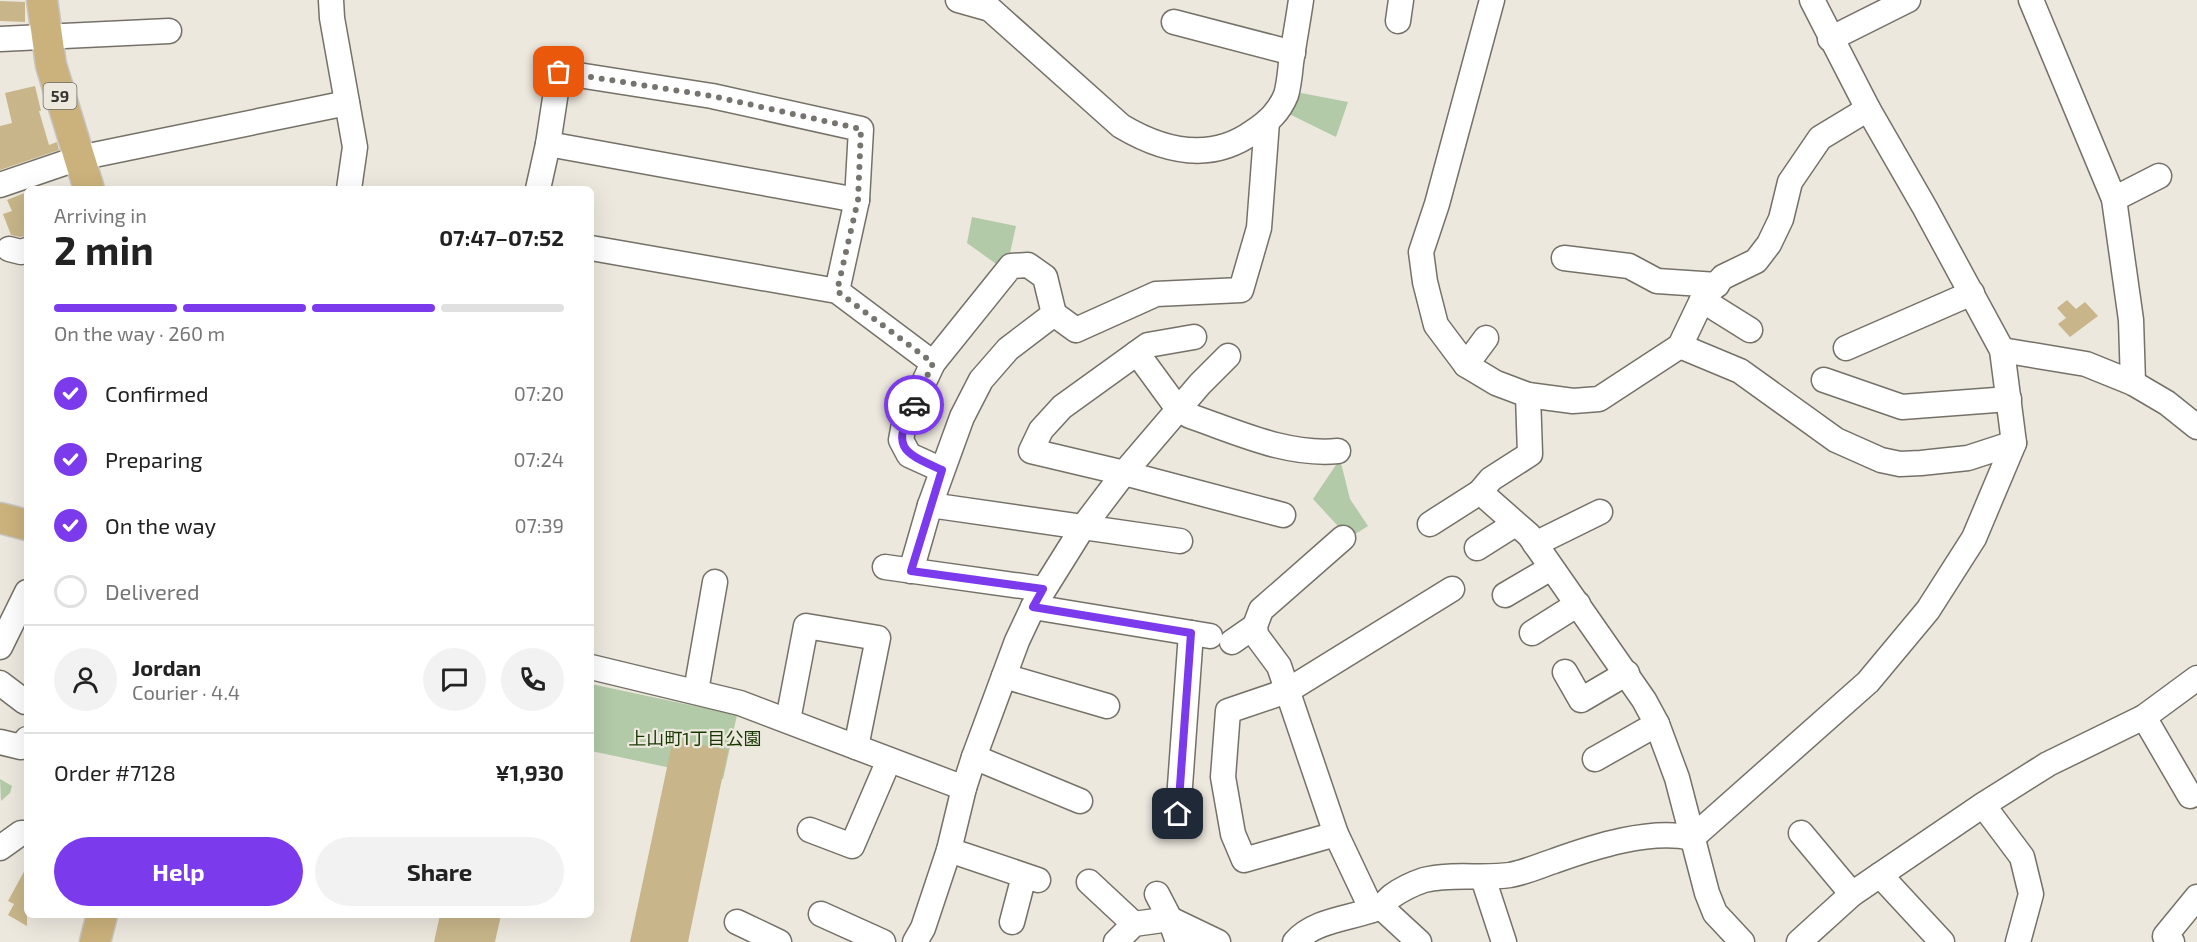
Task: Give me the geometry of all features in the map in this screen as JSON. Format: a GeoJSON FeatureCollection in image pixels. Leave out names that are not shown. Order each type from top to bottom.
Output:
{"type":"FeatureCollection","features":[{"type":"Feature","properties":{"kind":"main road","name":"59"},"geometry":{"type":"LineString","coordinates":[[42,0],[51,65],[88,186]]}},
{"type":"Feature","properties":{"kind":"main road"},"geometry":{"type":"LineString","coordinates":[[0,518],[24,524]]}},
{"type":"Feature","properties":{"kind":"main road"},"geometry":{"type":"LineString","coordinates":[[94,942],[101,918]]}},
{"type":"Feature","properties":{"kind":"street"},"geometry":{"type":"LineString","coordinates":[[331,0],[332,18],[355,147],[349,186]]}},
{"type":"Feature","properties":{"kind":"street"},"geometry":{"type":"LineString","coordinates":[[958,0],[990,9],[1121,126],[1137,136],[1168,148],[1196,151],[1220,150],[1244,139],[1267,122],[1278,109],[1286,93],[1301,0]]}},
{"type":"Feature","properties":{"kind":"street"},"geometry":{"type":"LineString","coordinates":[[1492,0],[1462,115],[1421,252],[1425,282],[1436,325],[1466,365],[1496,382],[1528,395],[1572,401],[1599,399],[1680,346],[1710,293],[1724,277],[1756,261],[1769,244],[1781,219],[1790,182],[1820,138],[1868,109]]}},
{"type":"Feature","properties":{"kind":"street"},"geometry":{"type":"LineString","coordinates":[[1692,838],[1868,682],[1928,610],[1974,538],[2014,443],[2002,350],[1926,208],[1830,39],[1812,0]]}},
{"type":"Feature","properties":{"kind":"street"},"geometry":{"type":"LineString","coordinates":[[1830,39],[1908,0]]}},
{"type":"Feature","properties":{"kind":"street"},"geometry":{"type":"LineString","coordinates":[[2031,0],[2114,199],[2131,320],[2133,382]]}},
{"type":"Feature","properties":{"kind":"street"},"geometry":{"type":"LineString","coordinates":[[1174,22],[1293,53]]}},
{"type":"Feature","properties":{"kind":"street"},"geometry":{"type":"LineString","coordinates":[[0,39],[169,31]]}},
{"type":"Feature","properties":{"kind":"street"},"geometry":{"type":"LineString","coordinates":[[539,186],[549,144],[559,72],[712,96],[861,129],[858,200],[837,291]]}},
{"type":"Feature","properties":{"kind":"street"},"geometry":{"type":"LineString","coordinates":[[0,186],[76,150],[224,128],[347,103]]}},
{"type":"Feature","properties":{"kind":"street"},"geometry":{"type":"LineString","coordinates":[[942,470],[909,455],[901,440],[904,424],[933,363],[1011,266],[1028,265],[1045,277],[1054,314],[1076,330],[1156,294],[1241,290],[1258,228],[1267,122]]}},
{"type":"Feature","properties":{"kind":"street"},"geometry":{"type":"LineString","coordinates":[[549,144],[858,200]]}},
{"type":"Feature","properties":{"kind":"street"},"geometry":{"type":"LineString","coordinates":[[2114,199],[2159,176]]}},
{"type":"Feature","properties":{"kind":"street"},"geometry":{"type":"LineString","coordinates":[[594,249],[837,291],[933,363]]}},
{"type":"Feature","properties":{"kind":"street"},"geometry":{"type":"LineString","coordinates":[[1564,258],[1629,266],[1657,281],[1710,293],[1750,330]]}},
{"type":"Feature","properties":{"kind":"street"},"geometry":{"type":"LineString","coordinates":[[1846,348],[1972,293]]}},
{"type":"Feature","properties":{"kind":"street"},"geometry":{"type":"LineString","coordinates":[[911,571],[942,470],[962,417],[981,380],[1008,349],[1054,314]]}},
{"type":"Feature","properties":{"kind":"street"},"geometry":{"type":"LineString","coordinates":[[1194,337],[1148,345],[1062,407],[1041,430],[1031,451],[1283,515]]}},
{"type":"Feature","properties":{"kind":"street"},"geometry":{"type":"LineString","coordinates":[[1466,365],[1486,338]]}},
{"type":"Feature","properties":{"kind":"street"},"geometry":{"type":"LineString","coordinates":[[1680,346],[1740,371],[1836,440],[1881,460],[1911,464],[1968,458],[2014,443]]}},
{"type":"Feature","properties":{"kind":"street"},"geometry":{"type":"LineString","coordinates":[[2002,350],[2086,364],[2133,382],[2196,423]]}},
{"type":"Feature","properties":{"kind":"street"},"geometry":{"type":"LineString","coordinates":[[1137,353],[1178,409],[1190,416],[1295,449],[1316,453],[1338,451]]}},
{"type":"Feature","properties":{"kind":"street"},"geometry":{"type":"LineString","coordinates":[[920,941],[949,850],[974,757],[1017,641],[1038,598],[1083,527],[1124,473],[1178,409],[1228,356]]}},
{"type":"Feature","properties":{"kind":"street"},"geometry":{"type":"LineString","coordinates":[[1824,380],[1902,407],[2008,399]]}},
{"type":"Feature","properties":{"kind":"street"},"geometry":{"type":"LineString","coordinates":[[1430,524],[1480,492],[1491,479],[1530,454],[1528,395]]}},
{"type":"Feature","properties":{"kind":"street"},"geometry":{"type":"LineString","coordinates":[[1480,492],[1529,535],[1627,673],[1657,724],[1677,778],[1707,893],[1715,913],[1742,942]]}},
{"type":"Feature","properties":{"kind":"street"},"geometry":{"type":"LineString","coordinates":[[930,505],[1180,541]]}},
{"type":"Feature","properties":{"kind":"street"},"geometry":{"type":"LineString","coordinates":[[1535,544],[1600,512]]}},
{"type":"Feature","properties":{"kind":"street"},"geometry":{"type":"LineString","coordinates":[[1477,548],[1515,524]]}},
{"type":"Feature","properties":{"kind":"street"},"geometry":{"type":"LineString","coordinates":[[1343,537],[1261,610],[1255,626],[1256,635],[1279,666],[1336,834],[1376,908],[1419,942]]}},
{"type":"Feature","properties":{"kind":"street"},"geometry":{"type":"LineString","coordinates":[[885,567],[1038,598],[1211,637],[1255,626]]}},
{"type":"Feature","properties":{"kind":"street"},"geometry":{"type":"LineString","coordinates":[[1505,595],[1551,568]]}},
{"type":"Feature","properties":{"kind":"street"},"geometry":{"type":"LineString","coordinates":[[696,691],[715,582]]}},
{"type":"Feature","properties":{"kind":"street"},"geometry":{"type":"LineString","coordinates":[[1336,834],[1244,860],[1233,834],[1222,777],[1228,711],[1287,691],[1452,589]]}},
{"type":"Feature","properties":{"kind":"street"},"geometry":{"type":"LineString","coordinates":[[0,647],[24,598]]}},
{"type":"Feature","properties":{"kind":"street"},"geometry":{"type":"LineString","coordinates":[[1532,633],[1578,604]]}},
{"type":"Feature","properties":{"kind":"street"},"geometry":{"type":"LineString","coordinates":[[788,720],[806,626],[878,638],[856,747]]}},
{"type":"Feature","properties":{"kind":"street"},"geometry":{"type":"LineString","coordinates":[[1178,814],[1211,637]]}},
{"type":"Feature","properties":{"kind":"street"},"geometry":{"type":"LineString","coordinates":[[594,668],[740,703],[964,788]]}},
{"type":"Feature","properties":{"kind":"street"},"geometry":{"type":"LineString","coordinates":[[1565,672],[1581,700],[1627,673]]}},
{"type":"Feature","properties":{"kind":"street"},"geometry":{"type":"LineString","coordinates":[[1004,676],[1107,706]]}},
{"type":"Feature","properties":{"kind":"street"},"geometry":{"type":"LineString","coordinates":[[1799,942],[1851,894],[1983,805],[2048,764],[2144,717],[2197,678]]}},
{"type":"Feature","properties":{"kind":"street"},"geometry":{"type":"LineString","coordinates":[[0,682],[24,700]]}},
{"type":"Feature","properties":{"kind":"street"},"geometry":{"type":"LineString","coordinates":[[2144,717],[2190,796]]}},
{"type":"Feature","properties":{"kind":"street"},"geometry":{"type":"LineString","coordinates":[[1595,759],[1657,724]]}},
{"type":"Feature","properties":{"kind":"street"},"geometry":{"type":"LineString","coordinates":[[0,742],[21,747],[24,743]]}},
{"type":"Feature","properties":{"kind":"street"},"geometry":{"type":"LineString","coordinates":[[974,757],[1080,801]]}},
{"type":"Feature","properties":{"kind":"street"},"geometry":{"type":"LineString","coordinates":[[810,830],[852,846],[889,760]]}},
{"type":"Feature","properties":{"kind":"street"},"geometry":{"type":"LineString","coordinates":[[1983,805],[2022,857],[2031,894],[2018,942]]}},
{"type":"Feature","properties":{"kind":"street"},"geometry":{"type":"LineString","coordinates":[[0,848],[24,832]]}},
{"type":"Feature","properties":{"kind":"street"},"geometry":{"type":"LineString","coordinates":[[1801,834],[1851,894]]}},
{"type":"Feature","properties":{"kind":"street"},"geometry":{"type":"LineString","coordinates":[[1300,940],[1309,929],[1376,908],[1404,888],[1423,881],[1444,876],[1483,878],[1511,875],[1615,843],[1654,835],[1678,835],[1692,838]]}},
{"type":"Feature","properties":{"kind":"street"},"geometry":{"type":"LineString","coordinates":[[949,850],[1031,878],[1012,922]]}},
{"type":"Feature","properties":{"kind":"street"},"geometry":{"type":"LineString","coordinates":[[1880,875],[1942,942]]}},
{"type":"Feature","properties":{"kind":"street"},"geometry":{"type":"LineString","coordinates":[[1483,878],[1504,942]]}},
{"type":"Feature","properties":{"kind":"street"},"geometry":{"type":"LineString","coordinates":[[1089,882],[1134,924]]}},
{"type":"Feature","properties":{"kind":"street"},"geometry":{"type":"LineString","coordinates":[[1157,894],[1170,919],[1178,942]]}},
{"type":"Feature","properties":{"kind":"street"},"geometry":{"type":"LineString","coordinates":[[2172,942],[2165,936],[2197,897]]}},
{"type":"Feature","properties":{"kind":"street"},"geometry":{"type":"LineString","coordinates":[[821,914],[883,942]]}},
{"type":"Feature","properties":{"kind":"street"},"geometry":{"type":"LineString","coordinates":[[1116,942],[1134,924],[1170,919],[1218,942]]}},
{"type":"Feature","properties":{"kind":"street"},"geometry":{"type":"LineString","coordinates":[[737,922],[779,942]]}},
{"type":"Feature","properties":{"kind":"green space"},"geometry":{"type":"Polygon","coordinates":[[[1291,91],[1348,102],[1336,137],[1283,111],[1291,91]]]}},
{"type":"Feature","properties":{"kind":"green space"},"geometry":{"type":"Polygon","coordinates":[[[972,217],[1016,226],[1010,253],[999,266],[967,243],[972,217]]]}},
{"type":"Feature","properties":{"kind":"green space"},"geometry":{"type":"Polygon","coordinates":[[[1340,459],[1350,499],[1368,526],[1349,538],[1313,499],[1340,459]]]}},
{"type":"Feature","properties":{"kind":"green space","name":"上山町1丁目公園"},"geometry":{"type":"Polygon","coordinates":[[[594,685],[737,715],[723,779],[594,752],[594,685]]]}},
{"type":"Feature","properties":{"kind":"green space"},"geometry":{"type":"Polygon","coordinates":[[[0,779],[12,786],[10,793],[1,801],[0,779]]]}},
{"type":"Feature","properties":{"kind":"building"},"geometry":{"type":"Polygon","coordinates":[[[0,1],[25,2],[25,22],[0,21],[0,1]]]}},
{"type":"Feature","properties":{"kind":"building"},"geometry":{"type":"Polygon","coordinates":[[[35,86],[41,111],[39,111],[49,145],[57,142],[59,150],[0,170],[0,126],[12,123],[5,93],[35,86]]]}},
{"type":"Feature","properties":{"kind":"building"},"geometry":{"type":"Polygon","coordinates":[[[24,193],[24,236],[11,235],[3,214],[12,211],[7,200],[24,193]]]}},
{"type":"Feature","properties":{"kind":"building"},"geometry":{"type":"Polygon","coordinates":[[[2067,300],[2076,309],[2085,302],[2098,316],[2070,337],[2058,324],[2066,318],[2057,308],[2067,300]]]}},
{"type":"Feature","properties":{"kind":"building"},"geometry":{"type":"Polygon","coordinates":[[[673,739],[728,750],[688,942],[630,942],[673,739]]]}},
{"type":"Feature","properties":{"kind":"building"},"geometry":{"type":"Polygon","coordinates":[[[24,872],[24,918],[27,918],[27,926],[8,915],[14,904],[8,901],[24,872]]]}},
{"type":"Feature","properties":{"kind":"building"},"geometry":{"type":"Polygon","coordinates":[[[439,918],[500,918],[495,942],[434,942],[439,918]]]}},
{"type":"Feature","properties":{"kind":"way so far"},"geometry":{"type":"LineString","coordinates":[[559,72],[712,96],[861,129],[858,200],[837,291],[933,363],[914,405]]}},
{"type":"Feature","properties":{"kind":"route"},"geometry":{"type":"LineString","coordinates":[[914,405],[904,424],[901,440],[909,455],[942,470],[911,571],[1043,589],[1033,607],[1191,633],[1178,814]]}}]}
